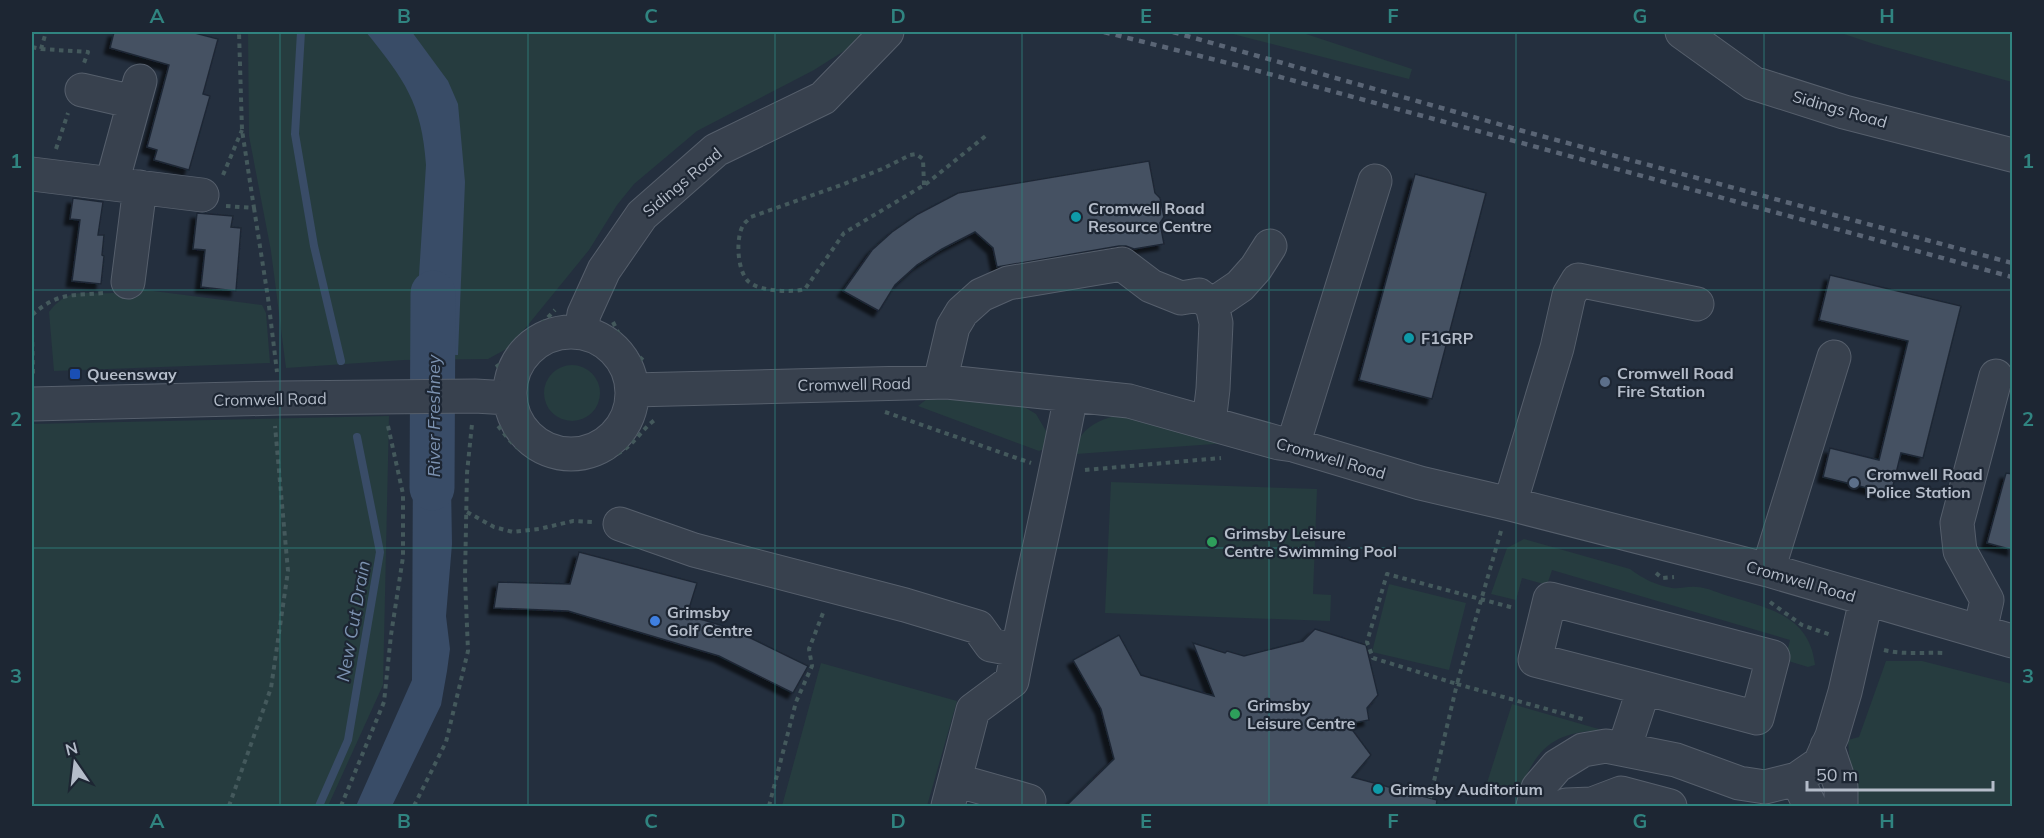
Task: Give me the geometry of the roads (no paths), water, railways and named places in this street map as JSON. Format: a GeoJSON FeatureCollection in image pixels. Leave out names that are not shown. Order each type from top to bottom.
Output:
{"type":"FeatureCollection","features":[{"type":"Feature","properties":{"kind":"street","name":"Sidings Road"},"geometry":{"type":"LineString","coordinates":[[581,332],[584,314],[604,270],[642,215],[716,150],[823,98],[887,32]]}},
{"type":"Feature","properties":{"kind":"street","name":"Sidings Road"},"geometry":{"type":"LineString","coordinates":[[1682,32],[1753,83],[1844,112],[2013,155]]}},
{"type":"Feature","properties":{"kind":"street"},"geometry":{"type":"LineString","coordinates":[[82,90],[137,92],[126,185],[128,282]]}},
{"type":"Feature","properties":{"kind":"street"},"geometry":{"type":"LineString","coordinates":[[32,174],[213,192]]}},
{"type":"Feature","properties":{"kind":"street"},"geometry":{"type":"LineString","coordinates":[[1293,446],[1375,181]]}},
{"type":"Feature","properties":{"kind":"street"},"geometry":{"type":"LineString","coordinates":[[1212,305],[1240,286],[1270,246]]}},
{"type":"Feature","properties":{"kind":"street"},"geometry":{"type":"LineString","coordinates":[[940,382],[953,327],[962,312],[981,295],[1008,283],[1122,264],[1151,286],[1180,298],[1199,296],[1212,305],[1216,323],[1209,423]]}},
{"type":"Feature","properties":{"kind":"street"},"geometry":{"type":"LineString","coordinates":[[1510,504],[1557,348],[1569,295],[1578,280],[1697,304]]}},
{"type":"Feature","properties":{"kind":"street"},"geometry":{"type":"LineString","coordinates":[[558,332],[581,332],[601,338],[617,351],[629,369],[640,376],[631,411],[621,430],[606,445],[586,453],[565,455],[545,449],[527,436],[515,419],[509,399],[512,376],[521,356],[538,341],[558,332]]}},
{"type":"Feature","properties":{"kind":"street"},"geometry":{"type":"LineString","coordinates":[[1768,570],[1834,357]]}},
{"type":"Feature","properties":{"kind":"street","name":"Cromwell Road"},"geometry":{"type":"LineString","coordinates":[[640,376],[940,382],[1129,401],[1420,483],[1768,570],[2013,641]]}},
{"type":"Feature","properties":{"kind":"street"},"geometry":{"type":"LineString","coordinates":[[1980,632],[1987,600],[1960,551],[1957,523],[1996,376]]}},
{"type":"Feature","properties":{"kind":"street"},"geometry":{"type":"LineString","coordinates":[[1029,801],[952,794],[973,710],[1012,681],[1071,395]]}},
{"type":"Feature","properties":{"kind":"street","name":"Cromwell Road"},"geometry":{"type":"LineString","coordinates":[[33,404],[280,398],[386,398],[470,404],[509,399]]}},
{"type":"Feature","properties":{"kind":"street"},"geometry":{"type":"LineString","coordinates":[[620,524],[694,550],[904,605],[978,627],[991,645],[1018,650]]}},
{"type":"Feature","properties":{"kind":"street"},"geometry":{"type":"LineString","coordinates":[[1550,598],[1773,657],[1757,718],[1644,688],[1534,660],[1550,598]]}},
{"type":"Feature","properties":{"kind":"street"},"geometry":{"type":"LineString","coordinates":[[1533,807],[1538,788],[1557,766],[1583,750],[1606,746],[1676,760],[1739,783],[1803,793],[1820,763],[1845,692],[1866,600]]}},
{"type":"Feature","properties":{"kind":"street"},"geometry":{"type":"LineString","coordinates":[[1624,748],[1644,688]]}},
{"type":"Feature","properties":{"kind":"street"},"geometry":{"type":"LineString","coordinates":[[1827,746],[1841,787],[1840,807]]}},
{"type":"Feature","properties":{"kind":"street"},"geometry":{"type":"LineString","coordinates":[[1566,807],[1566,805],[1592,804],[1621,793],[1670,807]]}},
{"type":"Feature","properties":{"kind":"water"},"geometry":{"type":"Polygon","coordinates":[[[366,32],[412,32],[448,81],[458,104],[465,182],[458,355],[414,354],[426,165],[424,143],[409,93],[401,78],[366,32]]]}},
{"type":"Feature","properties":{"kind":"water"},"geometry":{"type":"Polygon","coordinates":[[[450,424],[452,544],[446,616],[450,649],[441,705],[392,806],[356,806],[412,680],[413,449],[411,427],[450,424]]]}},
{"type":"Feature","properties":{"kind":"waterway","name":"New Cut Drain"},"geometry":{"type":"LineString","coordinates":[[301,32],[295,134],[314,246],[341,361]]}},
{"type":"Feature","properties":{"kind":"waterway","name":"River Freshney"},"geometry":{"type":"LineString","coordinates":[[432,488],[433,293]]}},
{"type":"Feature","properties":{"kind":"waterway","name":"New Cut Drain"},"geometry":{"type":"LineString","coordinates":[[319,806],[348,740],[380,552],[357,437]]}},
{"type":"Feature","properties":{"kind":"railway"},"geometry":{"type":"LineString","coordinates":[[1104,32],[1240,66],[2012,277]]}},
{"type":"Feature","properties":{"kind":"railway"},"geometry":{"type":"LineString","coordinates":[[1173,32],[1523,131],[2012,263]]}},
{"type":"Feature","properties":{"kind":"place","name":"Cromwell Road Resource Centre"},"geometry":{"type":"Point","coordinates":[1076,217]}},
{"type":"Feature","properties":{"kind":"place","name":"F1GRP"},"geometry":{"type":"Point","coordinates":[1409,338]}},
{"type":"Feature","properties":{"kind":"place","name":"Queensway"},"geometry":{"type":"Point","coordinates":[75,374]}},
{"type":"Feature","properties":{"kind":"place","name":"Cromwell Road Fire Station"},"geometry":{"type":"Point","coordinates":[1605,382]}},
{"type":"Feature","properties":{"kind":"place","name":"Cromwell Road Police Station"},"geometry":{"type":"Point","coordinates":[1854,483]}},
{"type":"Feature","properties":{"kind":"place","name":"Grimsby Leisure Centre Swimming Pool"},"geometry":{"type":"Point","coordinates":[1212,542]}},
{"type":"Feature","properties":{"kind":"place","name":"Grimsby Golf Centre"},"geometry":{"type":"Point","coordinates":[655,621]}},
{"type":"Feature","properties":{"kind":"place","name":"Grimsby Leisure Centre"},"geometry":{"type":"Point","coordinates":[1235,714]}},
{"type":"Feature","properties":{"kind":"place","name":"Grimsby Auditorium"},"geometry":{"type":"Point","coordinates":[1378,789]}}]}
